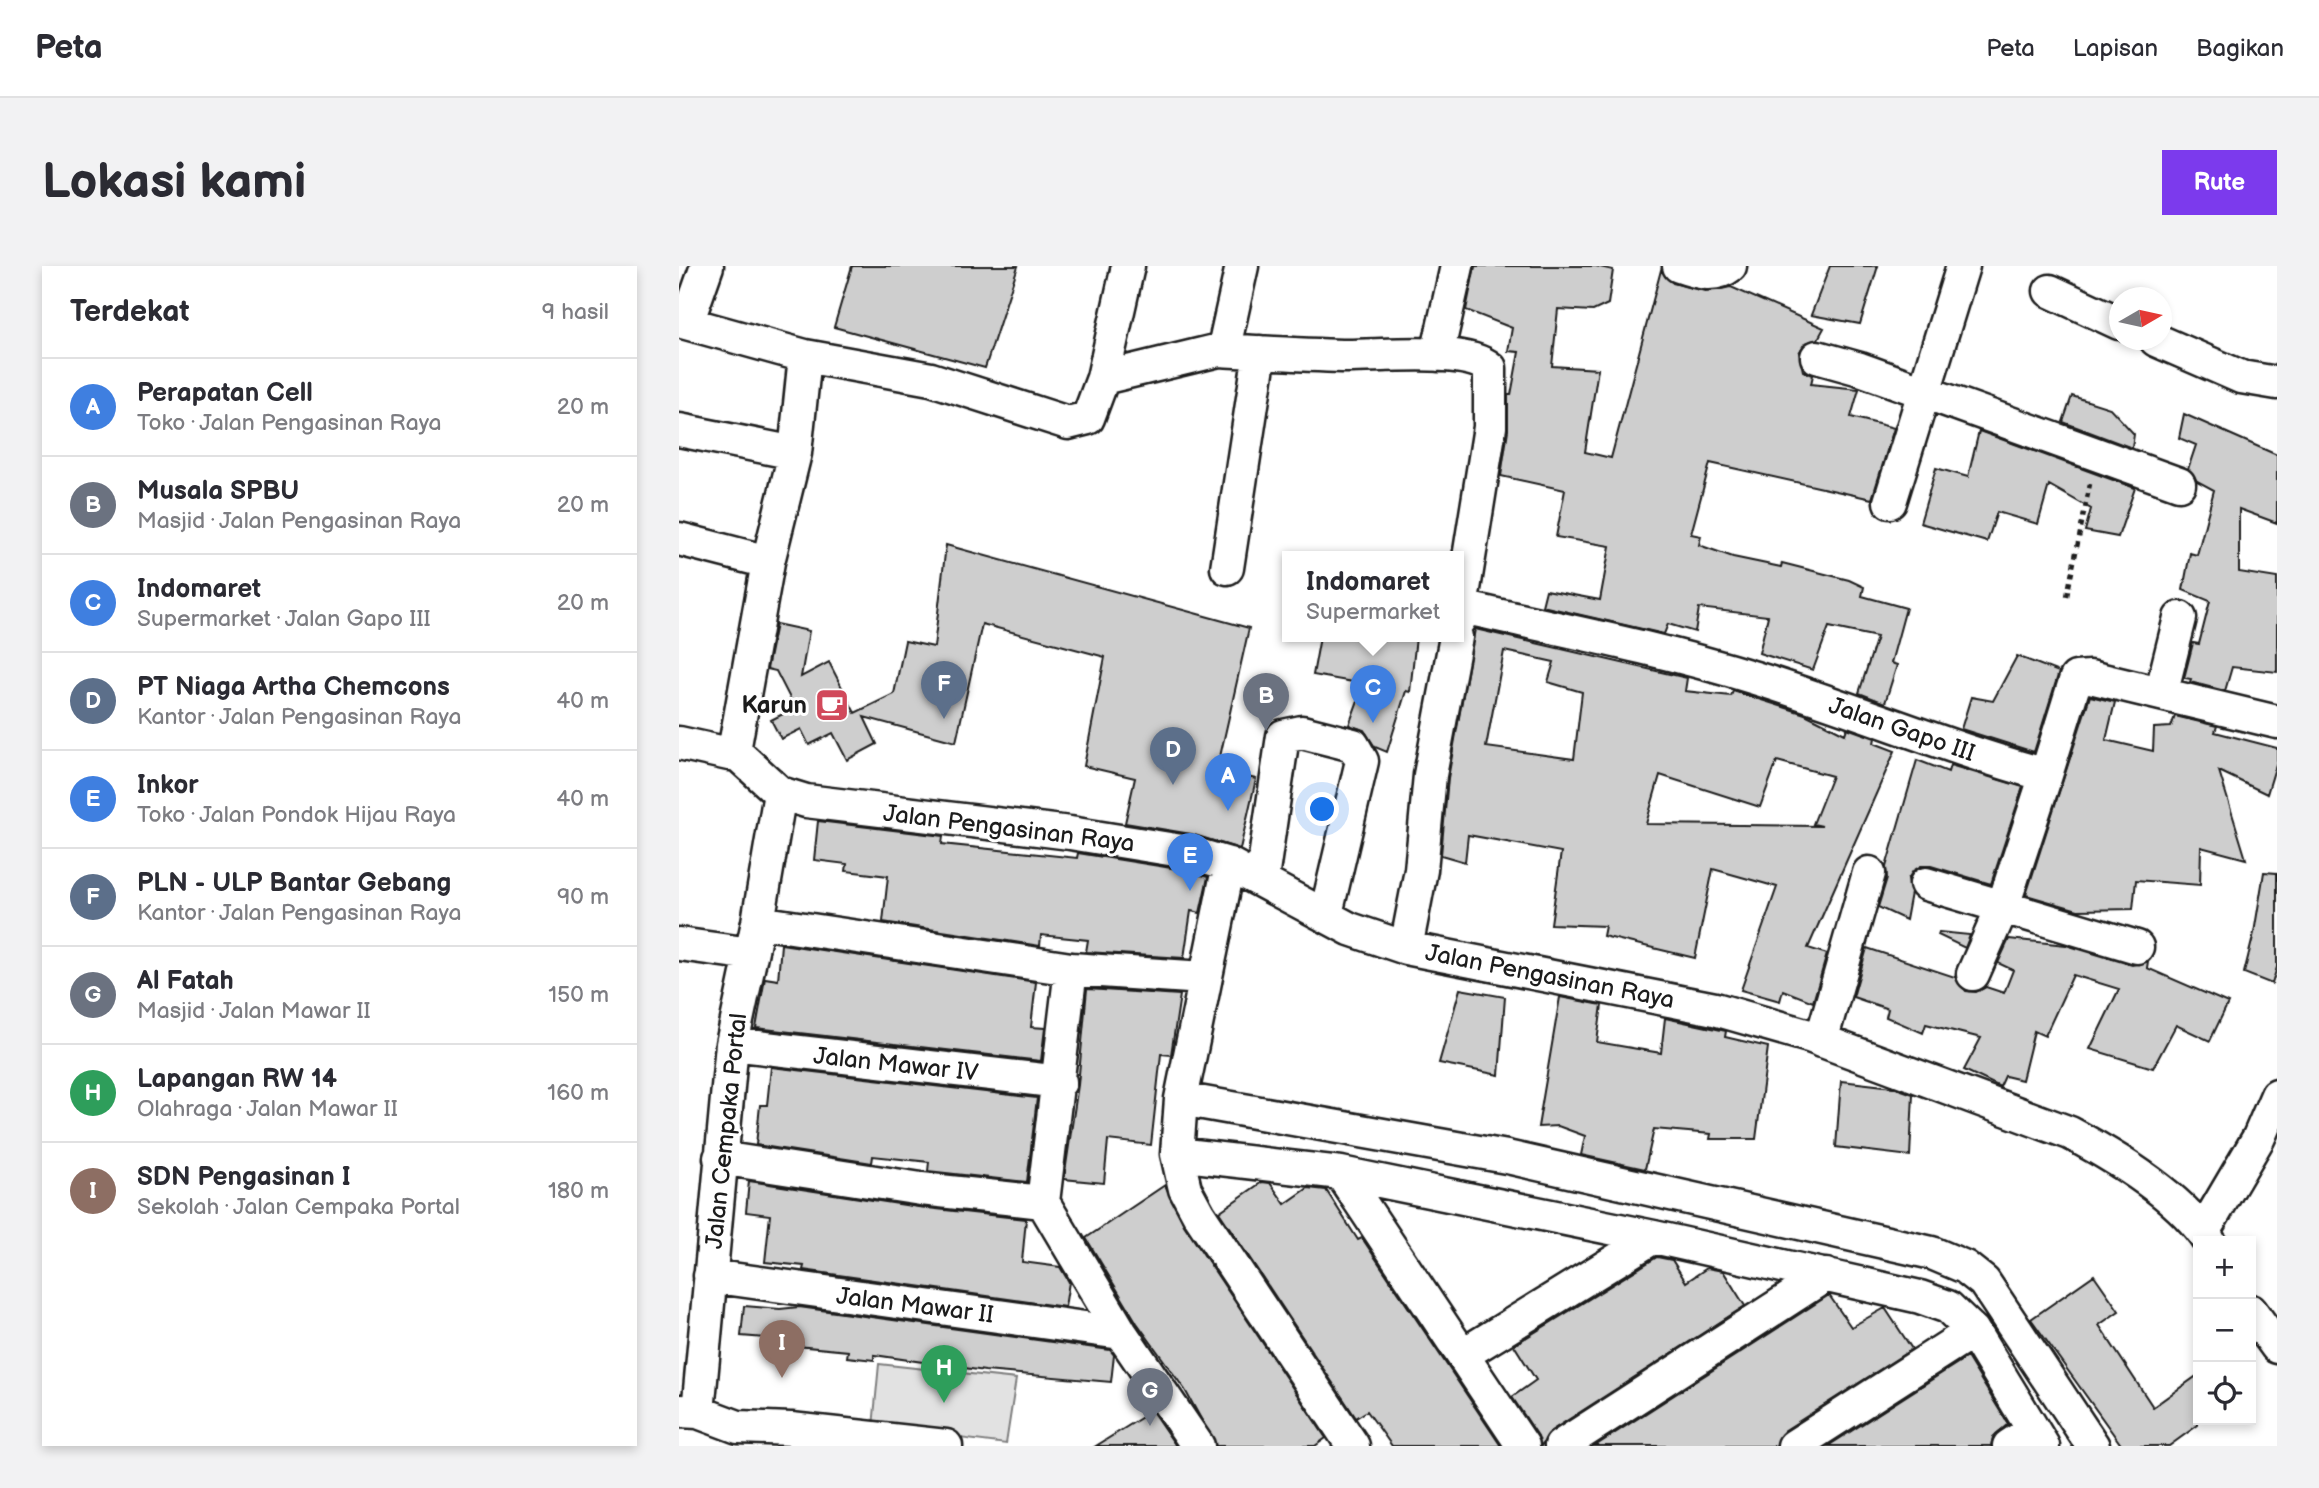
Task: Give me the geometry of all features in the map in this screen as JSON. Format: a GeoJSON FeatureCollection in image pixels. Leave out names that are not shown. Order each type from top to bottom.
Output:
{"type":"FeatureCollection","features":[{"type":"Feature","properties":{"kind":"street"},"geometry":{"type":"LineString","coordinates":[[707,266],[683,322],[805,356],[931,379],[1068,422],[1088,418],[1103,378],[1128,266]]}},
{"type":"Feature","properties":{"kind":"street"},"geometry":{"type":"LineString","coordinates":[[1219,350],[1225,343],[1242,266]]}},
{"type":"Feature","properties":{"kind":"street"},"geometry":{"type":"LineString","coordinates":[[1437,355],[1457,266]]}},
{"type":"Feature","properties":{"kind":"street"},"geometry":{"type":"LineString","coordinates":[[1679,266],[1705,274],[1722,273],[1730,266]]}},
{"type":"Feature","properties":{"kind":"street"},"geometry":{"type":"LineString","coordinates":[[1890,502],[1963,266]]}},
{"type":"Feature","properties":{"kind":"street"},"geometry":{"type":"LineString","coordinates":[[2050,291],[2109,318]]}},
{"type":"Feature","properties":{"kind":"street"},"geometry":{"type":"LineString","coordinates":[[2172,347],[2241,377],[2277,383]]}},
{"type":"Feature","properties":{"kind":"street"},"geometry":{"type":"LineString","coordinates":[[1103,378],[1219,350],[1342,356],[1437,355],[1483,362],[1490,368],[1492,376],[1490,427],[1464,585]]}},
{"type":"Feature","properties":{"kind":"street"},"geometry":{"type":"LineString","coordinates":[[1227,568],[1260,352]]}},
{"type":"Feature","properties":{"kind":"street"},"geometry":{"type":"LineString","coordinates":[[679,743],[729,754],[734,751],[768,562],[795,453],[805,356]]}},
{"type":"Feature","properties":{"kind":"street"},"geometry":{"type":"LineString","coordinates":[[1817,357],[2179,484]]}},
{"type":"Feature","properties":{"kind":"street"},"geometry":{"type":"LineString","coordinates":[[679,430],[795,453]]}},
{"type":"Feature","properties":{"kind":"street"},"geometry":{"type":"LineString","coordinates":[[679,539],[768,562]]}},
{"type":"Feature","properties":{"kind":"street"},"geometry":{"type":"LineString","coordinates":[[2161,694],[2180,618]]}},
{"type":"Feature","properties":{"kind":"street","name":"Jalan Gapo III"},"geometry":{"type":"LineString","coordinates":[[1464,622],[1615,641],[1754,678],[1987,759],[2046,775]]}},
{"type":"Feature","properties":{"kind":"street"},"geometry":{"type":"LineString","coordinates":[[1406,948],[1421,870],[1430,775],[1454,642]]}},
{"type":"Feature","properties":{"kind":"street"},"geometry":{"type":"LineString","coordinates":[[1973,974],[2003,906],[2076,678],[2090,677],[2277,722]]}},
{"type":"Feature","properties":{"kind":"street"},"geometry":{"type":"LineString","coordinates":[[1262,879],[1283,736],[1302,732],[1353,744],[1362,761],[1326,914]]}},
{"type":"Feature","properties":{"kind":"street","name":"Jalan Pengasinan Raya"},"geometry":{"type":"LineString","coordinates":[[734,751],[780,793],[806,801],[863,811],[1070,833],[1188,852],[1229,864],[1262,879],[1350,929],[1406,948],[1715,1009],[1821,1041],[2070,1133],[2105,1152],[2167,1197],[2206,1236]]}},
{"type":"Feature","properties":{"kind":"street","name":"Jalan Cempaka Portal"},"geometry":{"type":"LineString","coordinates":[[688,1411],[710,1276],[731,1044],[758,922],[780,793]]}},
{"type":"Feature","properties":{"kind":"street"},"geometry":{"type":"LineString","coordinates":[[1229,864],[1181,1099],[1177,1154],[1185,1189],[1199,1215],[1349,1444]]}},
{"type":"Feature","properties":{"kind":"street"},"geometry":{"type":"LineString","coordinates":[[1821,1041],[1869,873]]}},
{"type":"Feature","properties":{"kind":"street"},"geometry":{"type":"LineString","coordinates":[[1926,884],[2137,947]]}},
{"type":"Feature","properties":{"kind":"street"},"geometry":{"type":"LineString","coordinates":[[758,922],[1072,969],[1204,978]]}},
{"type":"Feature","properties":{"kind":"street"},"geometry":{"type":"LineString","coordinates":[[679,944],[751,954]]}},
{"type":"Feature","properties":{"kind":"street"},"geometry":{"type":"LineString","coordinates":[[1072,969],[1043,1202],[1121,1333],[1198,1446]]}},
{"type":"Feature","properties":{"kind":"street","name":"Jalan Mawar IV"},"geometry":{"type":"LineString","coordinates":[[731,1044],[1060,1082]]}},
{"type":"Feature","properties":{"kind":"street"},"geometry":{"type":"LineString","coordinates":[[2206,1236],[2268,1140],[2277,1095]]}},
{"type":"Feature","properties":{"kind":"street"},"geometry":{"type":"LineString","coordinates":[[1181,1099],[1507,1157],[1932,1253],[1965,1267],[1984,1282],[2093,1446]]}},
{"type":"Feature","properties":{"kind":"street"},"geometry":{"type":"LineString","coordinates":[[1177,1154],[1341,1173],[1654,1237],[1920,1297],[1948,1307],[1973,1331],[2028,1441]]}},
{"type":"Feature","properties":{"kind":"street"},"geometry":{"type":"LineString","coordinates":[[720,1158],[921,1189],[1043,1202]]}},
{"type":"Feature","properties":{"kind":"street"},"geometry":{"type":"LineString","coordinates":[[1341,1173],[1523,1446]]}},
{"type":"Feature","properties":{"kind":"street"},"geometry":{"type":"LineString","coordinates":[[1464,1354],[1654,1237]]}},
{"type":"Feature","properties":{"kind":"street"},"geometry":{"type":"LineString","coordinates":[[1561,1446],[1826,1275]]}},
{"type":"Feature","properties":{"kind":"street","name":"Jalan Mawar II"},"geometry":{"type":"LineString","coordinates":[[710,1276],[1121,1333]]}},
{"type":"Feature","properties":{"kind":"street"},"geometry":{"type":"LineString","coordinates":[[2256,1318],[2277,1347]]}},
{"type":"Feature","properties":{"kind":"street"},"geometry":{"type":"LineString","coordinates":[[1794,1446],[1973,1331]]}},
{"type":"Feature","properties":{"kind":"street"},"geometry":{"type":"LineString","coordinates":[[688,1411],[738,1427],[791,1429],[946,1446]]}},
{"type":"Feature","properties":{"kind":"path"},"geometry":{"type":"LineString","coordinates":[[2067,596],[2096,455]]}},
{"type":"Feature","properties":{"kind":"shaded area"},"geometry":{"type":"Polygon","coordinates":[[[879,1364],[1016,1379],[1006,1444],[873,1427],[879,1364]]]}},
{"type":"Feature","properties":{"kind":"building"},"geometry":{"type":"Polygon","coordinates":[[[852,266],[1018,266],[985,368],[834,327],[852,266]]]}},
{"type":"Feature","properties":{"kind":"building"},"geometry":{"type":"Polygon","coordinates":[[[1475,266],[1596,266],[1613,270],[1608,304],[1593,311],[1558,309],[1552,366],[1598,369],[1585,452],[1611,458],[1661,270],[1673,283],[1705,291],[1731,287],[1824,328],[1818,339],[1805,343],[1799,353],[1803,371],[1813,375],[1811,384],[1859,389],[1851,417],[1894,428],[1872,499],[1710,463],[1691,534],[1701,536],[1699,545],[1733,557],[1781,567],[1782,563],[1849,580],[1864,587],[1862,596],[1906,608],[1891,663],[1897,665],[1885,703],[1859,693],[1877,637],[1829,627],[1813,670],[1759,653],[1768,616],[1699,608],[1695,632],[1668,624],[1664,634],[1542,606],[1546,590],[1600,600],[1610,546],[1556,537],[1565,490],[1501,476],[1508,430],[1508,395],[1511,395],[1519,352],[1508,351],[1512,328],[1466,310],[1475,266]]]}},
{"type":"Feature","properties":{"kind":"building"},"geometry":{"type":"Polygon","coordinates":[[[1830,266],[1878,266],[1860,324],[1811,315],[1830,266]]]}},
{"type":"Feature","properties":{"kind":"building"},"geometry":{"type":"Polygon","coordinates":[[[2072,396],[2110,408],[2134,434],[2132,448],[2063,422],[2072,396]]]}},
{"type":"Feature","properties":{"kind":"building"},"geometry":{"type":"Polygon","coordinates":[[[2184,414],[2277,455],[2277,523],[2239,509],[2239,572],[2277,578],[2277,672],[2232,667],[2225,691],[2184,678],[2193,643],[2199,644],[2210,601],[2183,590],[2190,553],[2197,555],[2214,490],[2197,481],[2188,469],[2196,445],[2179,438],[2184,414]]]}},
{"type":"Feature","properties":{"kind":"building"},"geometry":{"type":"Polygon","coordinates":[[[1979,431],[2135,488],[2118,537],[2085,531],[2091,509],[2049,485],[2038,524],[1997,512],[1987,542],[1920,523],[1936,468],[1968,477],[1979,431]]]}},
{"type":"Feature","properties":{"kind":"building"},"geometry":{"type":"Polygon","coordinates":[[[946,545],[1249,628],[1217,770],[1256,779],[1240,849],[1191,834],[1125,823],[1135,778],[1084,766],[1105,657],[982,624],[956,742],[864,717],[877,744],[847,760],[833,733],[809,745],[801,729],[781,739],[771,720],[795,708],[776,671],[767,669],[776,624],[809,631],[801,677],[829,662],[855,713],[894,694],[905,641],[934,647],[946,545]]]}},
{"type":"Feature","properties":{"kind":"building"},"geometry":{"type":"Polygon","coordinates":[[[1475,629],[1687,678],[1685,691],[1731,696],[1733,691],[1805,714],[1845,734],[1847,728],[1875,738],[1874,743],[1895,751],[1808,948],[1827,954],[1813,1002],[1783,990],[1780,1001],[1741,990],[1777,887],[1713,869],[1695,958],[1603,936],[1605,926],[1551,924],[1561,852],[1468,835],[1465,862],[1441,855],[1448,778],[1475,629]],[[1504,651],[1486,747],[1574,759],[1582,692],[1548,682],[1554,662],[1504,651]],[[1777,761],[1760,807],[1660,775],[1646,824],[1822,826],[1813,824],[1832,776],[1777,761]]]}},
{"type":"Feature","properties":{"kind":"building"},"geometry":{"type":"Polygon","coordinates":[[[1319,642],[1415,642],[1410,692],[1406,691],[1387,752],[1375,747],[1364,730],[1349,725],[1364,684],[1313,675],[1319,642]]]}},
{"type":"Feature","properties":{"kind":"building"},"geometry":{"type":"Polygon","coordinates":[[[2017,656],[2059,672],[2034,752],[1961,729],[1971,697],[1993,701],[2017,656]]]}},
{"type":"Feature","properties":{"kind":"building"},"geometry":{"type":"Polygon","coordinates":[[[2090,696],[2115,702],[2106,740],[2153,751],[2154,728],[2171,727],[2175,716],[2217,726],[2215,732],[2277,748],[2277,761],[2267,794],[2219,771],[2246,859],[2201,847],[2200,885],[2136,880],[2133,909],[2078,910],[2026,895],[2090,696]]]}},
{"type":"Feature","properties":{"kind":"building"},"geometry":{"type":"Polygon","coordinates":[[[1917,760],[1948,772],[1950,765],[2023,787],[1991,884],[1931,866],[1921,866],[1913,871],[1908,879],[1911,893],[1906,920],[1878,907],[1887,878],[1886,867],[1917,760]]]}},
{"type":"Feature","properties":{"kind":"building"},"geometry":{"type":"Polygon","coordinates":[[[818,821],[943,836],[942,844],[1077,858],[1078,853],[1184,870],[1208,877],[1200,913],[1191,911],[1184,958],[1086,952],[1088,940],[1041,935],[1040,946],[883,922],[888,876],[846,871],[847,864],[814,860],[818,821]]]}},
{"type":"Feature","properties":{"kind":"building"},"geometry":{"type":"Polygon","coordinates":[[[2264,872],[2277,873],[2277,967],[2272,984],[2244,973],[2264,872]]]}},
{"type":"Feature","properties":{"kind":"building"},"geometry":{"type":"Polygon","coordinates":[[[1939,932],[1970,935],[1965,948],[1938,935],[1939,932]]]}},
{"type":"Feature","properties":{"kind":"building"},"geometry":{"type":"Polygon","coordinates":[[[2009,939],[2066,945],[2132,965],[2148,961],[2147,968],[2228,1003],[2210,1041],[2176,1025],[2153,1068],[2090,1049],[2119,989],[2073,975],[2045,1036],[2034,1031],[2022,1080],[2005,1076],[2000,1087],[1964,1070],[1981,1038],[1926,1024],[1923,1033],[1886,1017],[1888,1009],[1853,997],[1867,948],[1955,977],[1966,991],[1976,992],[1986,987],[2004,993],[2013,970],[1998,963],[2009,939]]]}},
{"type":"Feature","properties":{"kind":"building"},"geometry":{"type":"Polygon","coordinates":[[[781,944],[1036,982],[1031,1027],[1045,1028],[1041,1061],[756,1028],[765,978],[778,980],[781,944]]]}},
{"type":"Feature","properties":{"kind":"building"},"geometry":{"type":"Polygon","coordinates":[[[1087,989],[1180,995],[1171,1055],[1161,1054],[1151,1145],[1108,1140],[1104,1183],[1064,1179],[1078,1085],[1087,989]]]}},
{"type":"Feature","properties":{"kind":"building"},"geometry":{"type":"Polygon","coordinates":[[[1460,989],[1505,997],[1499,1075],[1439,1063],[1460,989]]]}},
{"type":"Feature","properties":{"kind":"building"},"geometry":{"type":"Polygon","coordinates":[[[1560,997],[1602,1005],[1597,1042],[1661,1053],[1665,1018],[1726,1031],[1725,1037],[1768,1047],[1756,1139],[1710,1139],[1711,1134],[1654,1129],[1645,1169],[1581,1155],[1585,1136],[1558,1126],[1538,1127],[1560,997]]]}},
{"type":"Feature","properties":{"kind":"building"},"geometry":{"type":"Polygon","coordinates":[[[771,1067],[1037,1098],[1027,1182],[928,1171],[929,1162],[873,1156],[872,1163],[756,1145],[760,1105],[767,1105],[771,1067]]]}},
{"type":"Feature","properties":{"kind":"building"},"geometry":{"type":"Polygon","coordinates":[[[1841,1081],[1893,1087],[1913,1094],[1910,1156],[1836,1147],[1841,1081]]]}},
{"type":"Feature","properties":{"kind":"building"},"geometry":{"type":"Polygon","coordinates":[[[749,1181],[918,1207],[1026,1219],[1022,1262],[1060,1267],[1069,1282],[1065,1307],[803,1270],[804,1266],[765,1262],[770,1215],[746,1212],[749,1181]]]}},
{"type":"Feature","properties":{"kind":"building"},"geometry":{"type":"Polygon","coordinates":[[[1262,1182],[1270,1183],[1285,1204],[1308,1188],[1326,1190],[1358,1240],[1362,1238],[1501,1446],[1392,1446],[1367,1411],[1356,1418],[1219,1212],[1262,1182]]]}},
{"type":"Feature","properties":{"kind":"building"},"geometry":{"type":"Polygon","coordinates":[[[1165,1185],[1184,1225],[1326,1438],[1315,1446],[1216,1446],[1185,1390],[1137,1323],[1086,1238],[1165,1185]]]}},
{"type":"Feature","properties":{"kind":"building"},"geometry":{"type":"Polygon","coordinates":[[[1657,1257],[1672,1260],[1686,1282],[1707,1268],[1723,1271],[1745,1306],[1551,1431],[1541,1446],[1538,1436],[1512,1397],[1536,1380],[1514,1345],[1657,1257]]]}},
{"type":"Feature","properties":{"kind":"building"},"geometry":{"type":"Polygon","coordinates":[[[2094,1275],[2119,1311],[2099,1325],[2153,1407],[2193,1379],[2193,1425],[2198,1425],[2169,1446],[2122,1446],[2031,1319],[2094,1275]]]}},
{"type":"Feature","properties":{"kind":"building"},"geometry":{"type":"Polygon","coordinates":[[[1829,1295],[1851,1327],[1885,1308],[1912,1349],[1784,1431],[1776,1446],[1595,1446],[1829,1295]]]}},
{"type":"Feature","properties":{"kind":"building"},"geometry":{"type":"Polygon","coordinates":[[[744,1306],[780,1309],[799,1307],[1110,1350],[1114,1355],[1111,1382],[985,1371],[874,1355],[874,1360],[847,1357],[848,1351],[776,1344],[777,1339],[741,1336],[744,1306]]]}},
{"type":"Feature","properties":{"kind":"building"},"geometry":{"type":"Polygon","coordinates":[[[1967,1357],[2008,1424],[1993,1437],[1991,1446],[1828,1446],[1967,1357]]]}},
{"type":"Feature","properties":{"kind":"building"},"geometry":{"type":"Polygon","coordinates":[[[1152,1411],[1176,1446],[1096,1446],[1152,1411]]]}},
{"type":"Feature","properties":{"kind":"place","name":"Karun"},"geometry":{"type":"Point","coordinates":[832,705]}},
{"type":"Feature","properties":{"kind":"place","name":"PLN - ULP Bantar Gebang"},"geometry":{"type":"Point","coordinates":[944,719]}},
{"type":"Feature","properties":{"kind":"place","name":"Indomaret"},"geometry":{"type":"Point","coordinates":[1373,723]}},
{"type":"Feature","properties":{"kind":"place","name":"Musala SPBU"},"geometry":{"type":"Point","coordinates":[1266,731]}},
{"type":"Feature","properties":{"kind":"place","name":"PT Niaga Artha Chemcons"},"geometry":{"type":"Point","coordinates":[1173,785]}},
{"type":"Feature","properties":{"kind":"place","name":"Perapatan Cell"},"geometry":{"type":"Point","coordinates":[1228,811]}},
{"type":"Feature","properties":{"kind":"place","name":"Inkor"},"geometry":{"type":"Point","coordinates":[1190,891]}},
{"type":"Feature","properties":{"kind":"place","name":"SDN Pengasinan I"},"geometry":{"type":"Point","coordinates":[782,1378]}},
{"type":"Feature","properties":{"kind":"place","name":"Lapangan RW 14"},"geometry":{"type":"Point","coordinates":[944,1403]}},
{"type":"Feature","properties":{"kind":"place","name":"Al Fatah"},"geometry":{"type":"Point","coordinates":[1150,1426]}}]}
